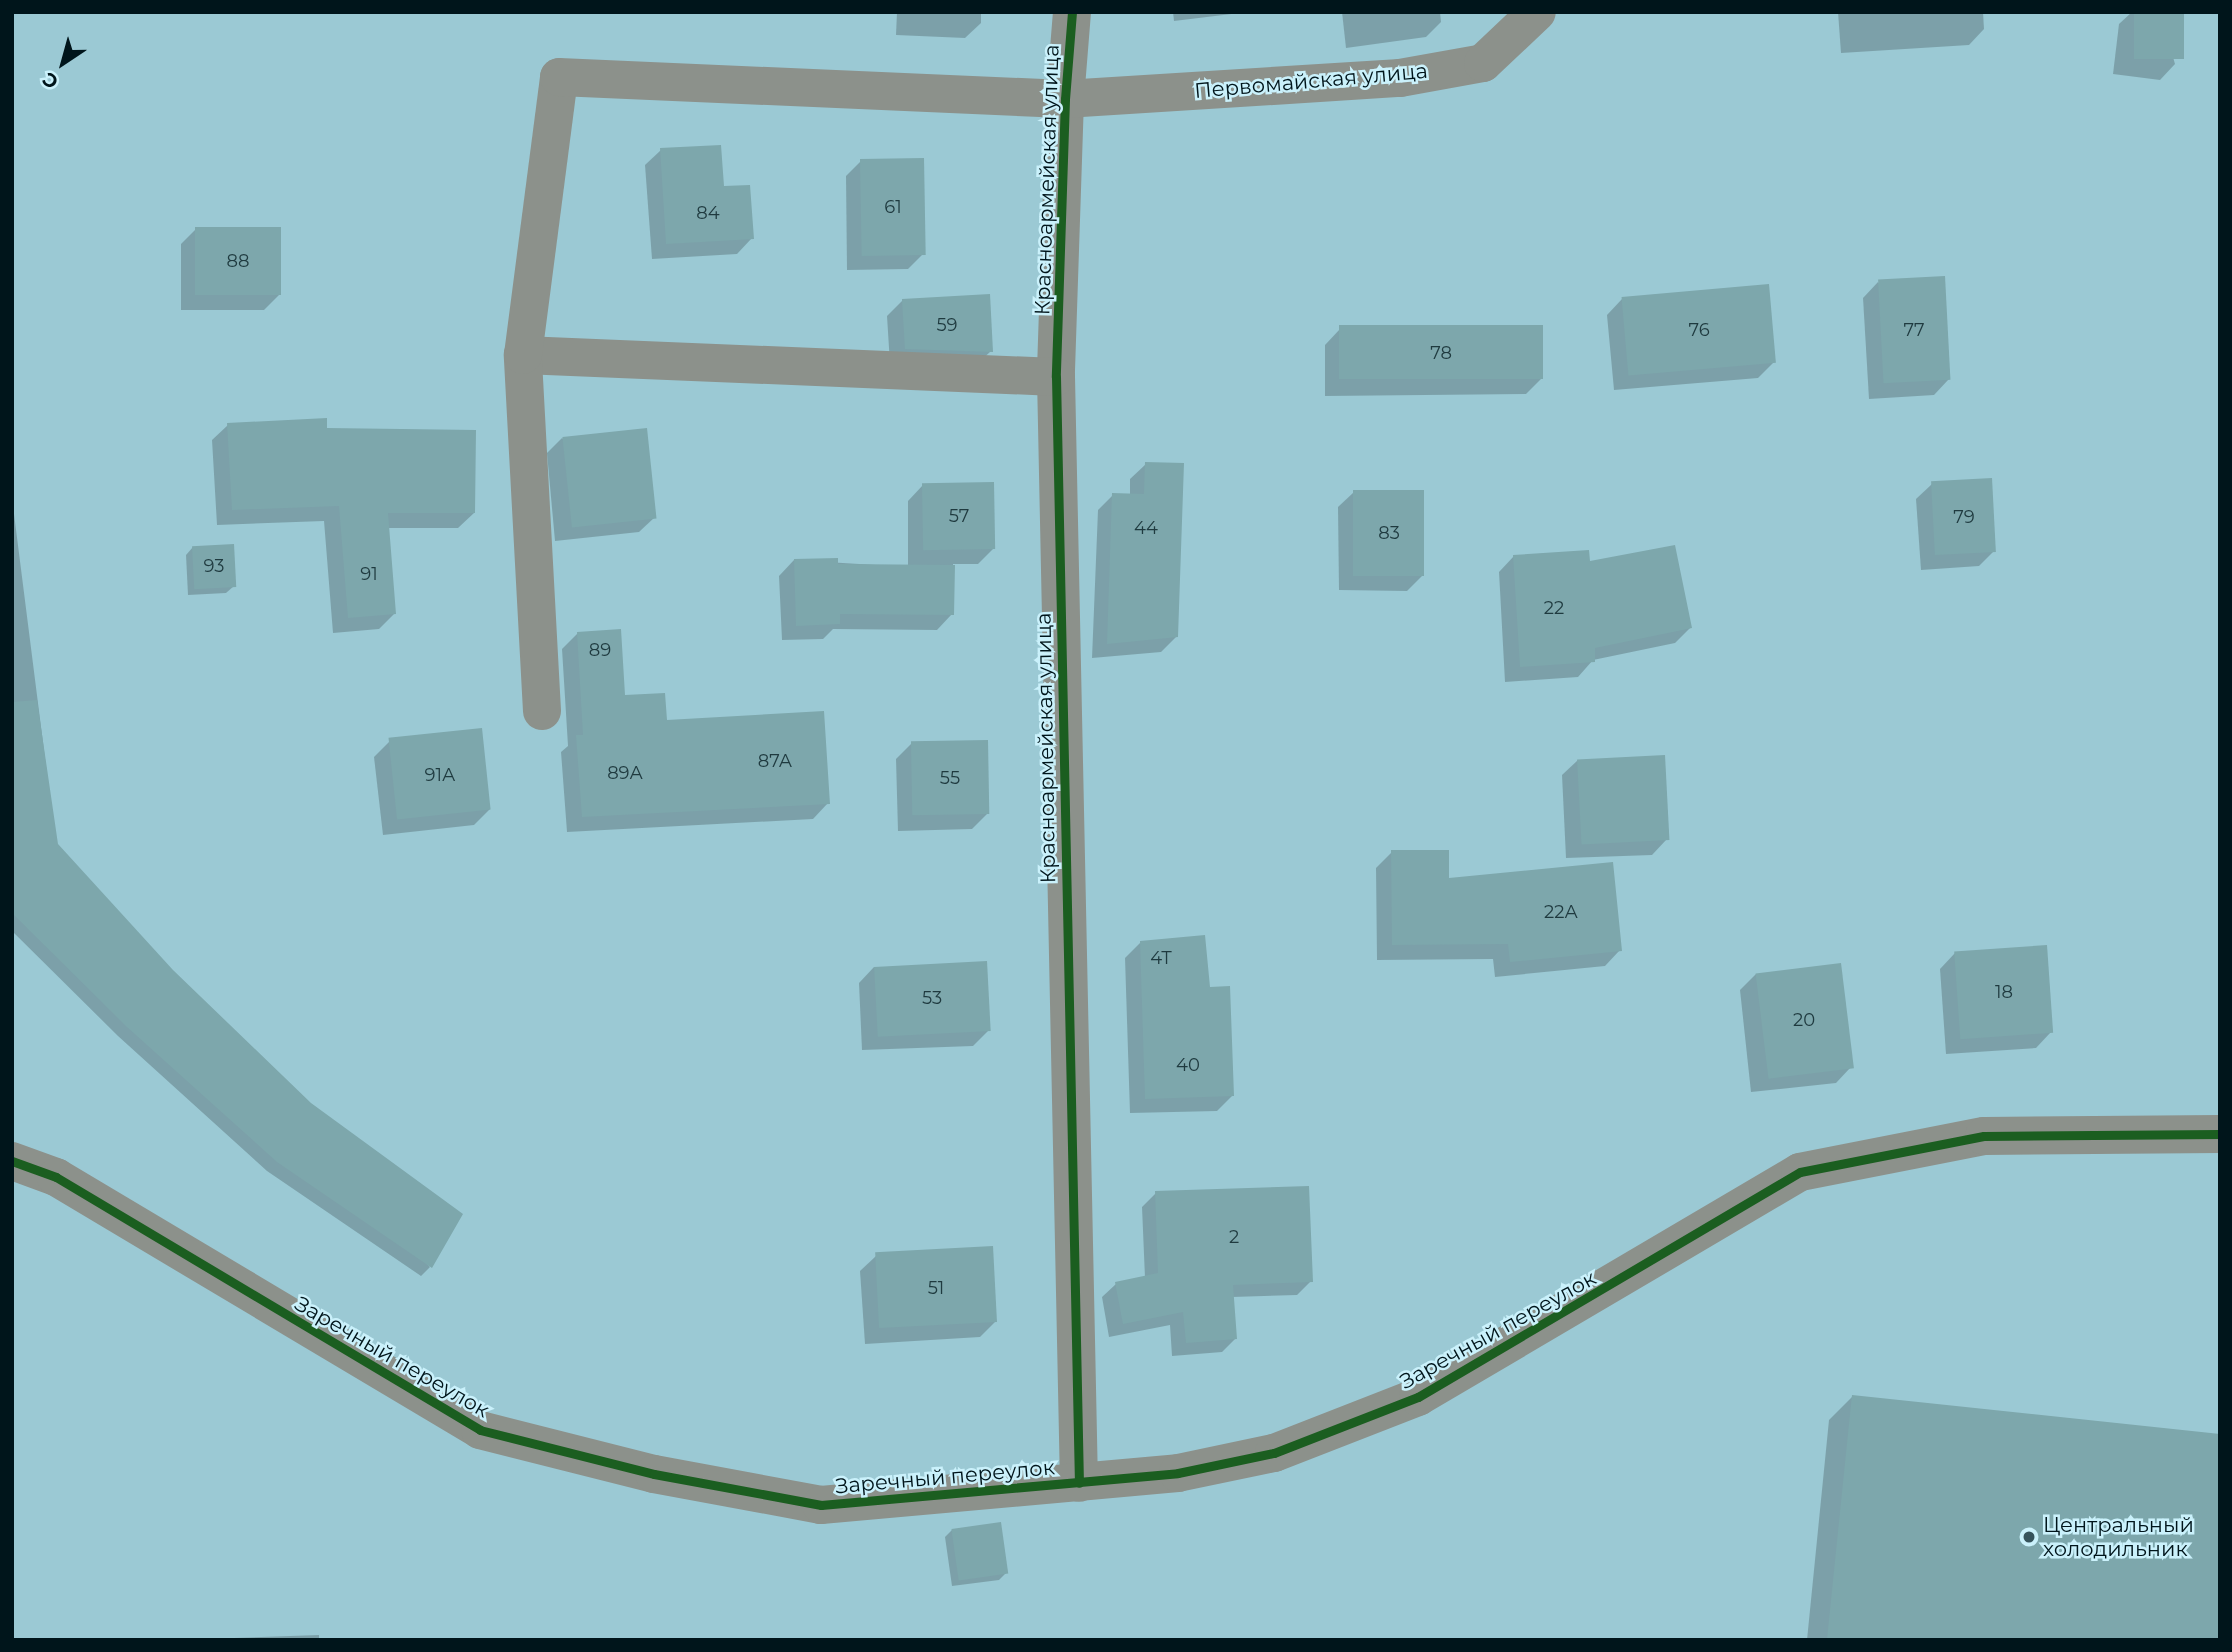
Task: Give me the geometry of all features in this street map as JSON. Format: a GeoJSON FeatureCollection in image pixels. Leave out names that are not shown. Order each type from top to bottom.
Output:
{"type":"FeatureCollection","features":[{"type":"Feature","properties":{"kind":"street","name":"Красноармейская улица"},"geometry":{"type":"LineString","coordinates":[[1072,12],[1065,99],[1056,377],[1079,1483]]}},
{"type":"Feature","properties":{"kind":"street","name":"Первомайская улица"},"geometry":{"type":"LineString","coordinates":[[523,355],[559,77],[1065,99],[1400,78],[1483,63],[1536,12]]}},
{"type":"Feature","properties":{"kind":"street"},"geometry":{"type":"LineString","coordinates":[[542,711],[523,355],[1056,377]]}},
{"type":"Feature","properties":{"kind":"street","name":"Заречный переулок"},"geometry":{"type":"LineString","coordinates":[[12,1161],[56,1177],[480,1430],[654,1474],[821,1505],[1178,1473],[1274,1454],[1418,1397],[1800,1172],[1984,1136],[2220,1134]]}},
{"type":"Feature","properties":{"kind":"building"},"geometry":{"type":"Polygon","coordinates":[[[2134,12],[2184,12],[2184,59],[2134,59],[2134,12]]]}},
{"type":"Feature","properties":{"kind":"building"},"geometry":{"type":"Polygon","coordinates":[[[721,145],[724,186],[750,185],[754,239],[666,244],[660,148],[721,145]]]}},
{"type":"Feature","properties":{"kind":"building"},"geometry":{"type":"Polygon","coordinates":[[[924,158],[926,255],[862,256],[860,159],[924,158]]]}},
{"type":"Feature","properties":{"kind":"building"},"geometry":{"type":"Polygon","coordinates":[[[195,227],[281,227],[281,295],[195,295],[195,227]]]}},
{"type":"Feature","properties":{"kind":"building"},"geometry":{"type":"Polygon","coordinates":[[[1945,276],[1950,380],[1884,383],[1878,280],[1945,276]]]}},
{"type":"Feature","properties":{"kind":"building"},"geometry":{"type":"Polygon","coordinates":[[[1769,284],[1776,363],[1628,376],[1622,297],[1769,284]]]}},
{"type":"Feature","properties":{"kind":"building"},"geometry":{"type":"Polygon","coordinates":[[[990,294],[993,352],[905,349],[902,299],[990,294]]]}},
{"type":"Feature","properties":{"kind":"building"},"geometry":{"type":"Polygon","coordinates":[[[1339,325],[1543,325],[1543,379],[1339,379],[1339,325]]]}},
{"type":"Feature","properties":{"kind":"building"},"geometry":{"type":"Polygon","coordinates":[[[327,418],[327,428],[476,430],[475,513],[388,513],[396,614],[348,618],[339,506],[232,510],[227,423],[327,418]]]}},
{"type":"Feature","properties":{"kind":"building"},"geometry":{"type":"Polygon","coordinates":[[[647,428],[657,519],[572,527],[562,437],[647,428]]]}},
{"type":"Feature","properties":{"kind":"building"},"geometry":{"type":"Polygon","coordinates":[[[1145,462],[1184,463],[1178,637],[1107,644],[1112,493],[1144,494],[1145,462]]]}},
{"type":"Feature","properties":{"kind":"building"},"geometry":{"type":"Polygon","coordinates":[[[1992,478],[1996,552],[1935,555],[1931,481],[1992,478]]]}},
{"type":"Feature","properties":{"kind":"building"},"geometry":{"type":"Polygon","coordinates":[[[994,482],[995,549],[923,550],[922,483],[994,482]]]}},
{"type":"Feature","properties":{"kind":"building"},"geometry":{"type":"Polygon","coordinates":[[[1353,490],[1424,490],[1424,576],[1353,576],[1353,490]]]}},
{"type":"Feature","properties":{"kind":"building"},"geometry":{"type":"Polygon","coordinates":[[[234,544],[236,587],[194,589],[192,546],[234,544]]]}},
{"type":"Feature","properties":{"kind":"building"},"geometry":{"type":"Polygon","coordinates":[[[1675,545],[1692,628],[1595,648],[1595,662],[1520,667],[1513,555],[1589,550],[1590,561],[1675,545]]]}},
{"type":"Feature","properties":{"kind":"building"},"geometry":{"type":"Polygon","coordinates":[[[838,558],[838,564],[955,565],[954,615],[840,614],[840,624],[796,626],[794,559],[838,558]]]}},
{"type":"Feature","properties":{"kind":"building"},"geometry":{"type":"Polygon","coordinates":[[[621,629],[625,695],[665,693],[667,720],[824,711],[830,804],[582,817],[576,735],[583,735],[577,632],[621,629]]]}},
{"type":"Feature","properties":{"kind":"building"},"geometry":{"type":"Polygon","coordinates":[[[37,700],[58,844],[173,970],[311,1103],[463,1214],[432,1268],[277,1162],[127,1027],[12,913],[12,702],[37,700]]]}},
{"type":"Feature","properties":{"kind":"building"},"geometry":{"type":"Polygon","coordinates":[[[482,728],[491,810],[397,819],[389,738],[482,728]]]}},
{"type":"Feature","properties":{"kind":"building"},"geometry":{"type":"Polygon","coordinates":[[[988,740],[989,814],[912,815],[911,741],[988,740]]]}},
{"type":"Feature","properties":{"kind":"building"},"geometry":{"type":"Polygon","coordinates":[[[1665,755],[1669,840],[1582,844],[1577,760],[1665,755]]]}},
{"type":"Feature","properties":{"kind":"building"},"geometry":{"type":"Polygon","coordinates":[[[1391,850],[1449,850],[1449,878],[1613,862],[1622,951],[1510,962],[1508,944],[1392,945],[1391,850]]]}},
{"type":"Feature","properties":{"kind":"building"},"geometry":{"type":"Polygon","coordinates":[[[1205,935],[1210,987],[1230,986],[1234,1096],[1145,1099],[1140,941],[1205,935]]]}},
{"type":"Feature","properties":{"kind":"building"},"geometry":{"type":"Polygon","coordinates":[[[2047,945],[2053,1033],[1960,1039],[1954,951],[2047,945]]]}},
{"type":"Feature","properties":{"kind":"building"},"geometry":{"type":"Polygon","coordinates":[[[987,961],[991,1031],[878,1037],[874,967],[987,961]]]}},
{"type":"Feature","properties":{"kind":"building"},"geometry":{"type":"Polygon","coordinates":[[[1841,963],[1854,1068],[1769,1079],[1756,973],[1841,963]]]}},
{"type":"Feature","properties":{"kind":"building"},"geometry":{"type":"Polygon","coordinates":[[[1309,1186],[1313,1282],[1233,1285],[1237,1339],[1186,1343],[1183,1312],[1123,1324],[1115,1282],[1158,1273],[1155,1191],[1309,1186]]]}},
{"type":"Feature","properties":{"kind":"building"},"geometry":{"type":"Polygon","coordinates":[[[993,1246],[997,1322],[879,1328],[875,1252],[993,1246]]]}},
{"type":"Feature","properties":{"kind":"building","name":"Центральный холодильник"},"geometry":{"type":"Polygon","coordinates":[[[1852,1395],[2220,1434],[2220,1640],[1827,1640],[1852,1395]]]}},
{"type":"Feature","properties":{"kind":"building"},"geometry":{"type":"Polygon","coordinates":[[[1001,1522],[1008,1573],[959,1580],[951,1529],[1001,1522]]]}},
{"type":"Feature","properties":{"kind":"cycle path"},"geometry":{"type":"LineString","coordinates":[[1072,12],[1065,99],[1056,377],[1079,1483]]}},
{"type":"Feature","properties":{"kind":"cycle path"},"geometry":{"type":"LineString","coordinates":[[12,1161],[56,1177],[480,1430],[654,1474],[821,1505],[1178,1473],[1274,1453],[1418,1397],[1800,1172],[1984,1136],[2220,1134]]}},
{"type":"Feature","properties":{"kind":"place","name":"Центральный холодильник"},"geometry":{"type":"Point","coordinates":[2029,1537]}}]}
